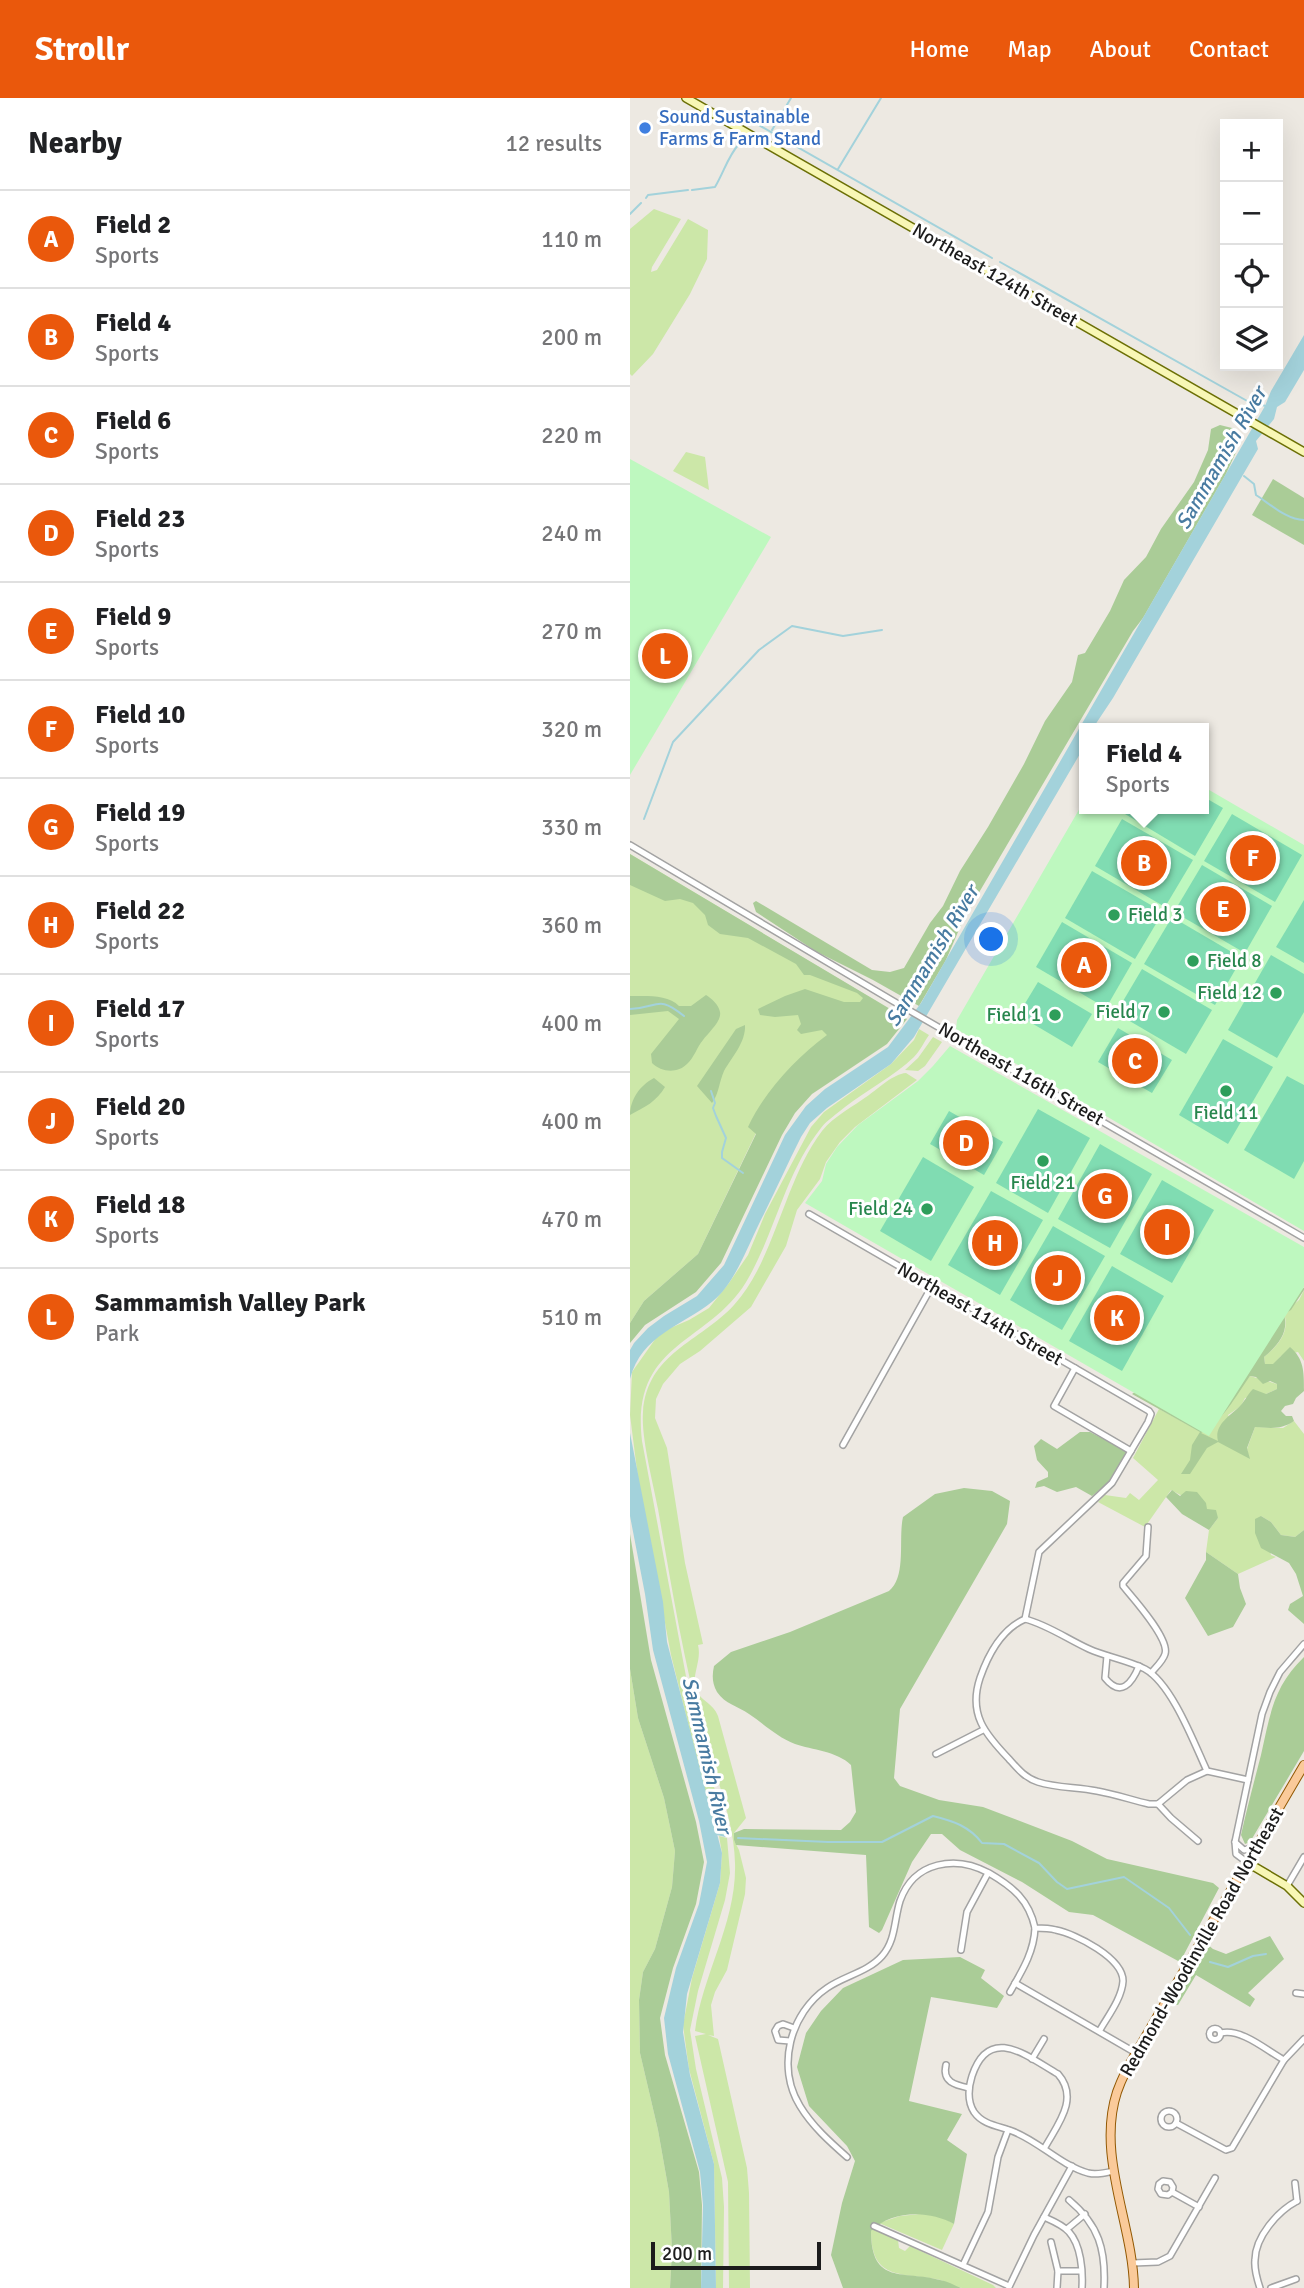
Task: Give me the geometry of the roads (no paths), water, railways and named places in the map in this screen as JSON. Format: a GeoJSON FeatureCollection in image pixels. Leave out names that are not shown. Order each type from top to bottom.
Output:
{"type":"FeatureCollection","features":[{"type":"Feature","properties":{"kind":"main road","name":"Northeast 124th Street"},"geometry":{"type":"LineString","coordinates":[[685,98],[1304,452]]}},
{"type":"Feature","properties":{"kind":"main road","name":"Redmond-Woodinville Road Northeast"},"geometry":{"type":"LineString","coordinates":[[1134,2288],[1133,2263],[1110,2139],[1116,2094],[1136,2053],[1304,1765]]}},
{"type":"Feature","properties":{"kind":"main road"},"geometry":{"type":"LineString","coordinates":[[1248,1863],[1287,1886],[1304,1902]]}},
{"type":"Feature","properties":{"kind":"street","name":"Northeast 116th Street"},"geometry":{"type":"LineString","coordinates":[[630,845],[1304,1238]]}},
{"type":"Feature","properties":{"kind":"street","name":"Northeast 114th Street"},"geometry":{"type":"LineString","coordinates":[[809,1214],[1146,1408],[1151,1414],[1131,1451]]}},
{"type":"Feature","properties":{"kind":"street"},"geometry":{"type":"LineString","coordinates":[[844,1445],[932,1286]]}},
{"type":"Feature","properties":{"kind":"street"},"geometry":{"type":"LineString","coordinates":[[1074,1368],[1054,1406],[1131,1451],[1112,1483],[1041,1547],[1024,1619],[1004,1633],[983,1670],[976,1696],[983,1730],[1021,1772],[1032,1780],[1149,1804],[1158,1804],[1187,1780],[1207,1770],[1248,1780]]}},
{"type":"Feature","properties":{"kind":"street"},"geometry":{"type":"LineString","coordinates":[[1148,1527],[1146,1556],[1123,1586],[1145,1611],[1165,1647],[1165,1654],[1151,1673]]}},
{"type":"Feature","properties":{"kind":"street"},"geometry":{"type":"LineString","coordinates":[[1024,1619],[1040,1623],[1107,1656],[1139,1666],[1151,1673],[1169,1693],[1207,1770]]}},
{"type":"Feature","properties":{"kind":"street"},"geometry":{"type":"LineString","coordinates":[[1248,1863],[1236,1854],[1234,1842],[1262,1714],[1280,1672],[1304,1644]]}},
{"type":"Feature","properties":{"kind":"street"},"geometry":{"type":"LineString","coordinates":[[1107,1656],[1105,1678],[1113,1685],[1129,1685],[1139,1666]]}},
{"type":"Feature","properties":{"kind":"street"},"geometry":{"type":"LineString","coordinates":[[936,1754],[983,1730]]}},
{"type":"Feature","properties":{"kind":"street"},"geometry":{"type":"LineString","coordinates":[[1158,1804],[1198,1841]]}},
{"type":"Feature","properties":{"kind":"street"},"geometry":{"type":"LineString","coordinates":[[1234,1842],[1244,1850],[1258,1846]]}},
{"type":"Feature","properties":{"kind":"street"},"geometry":{"type":"LineString","coordinates":[[1287,1886],[1304,1857]]}},
{"type":"Feature","properties":{"kind":"street"},"geometry":{"type":"LineString","coordinates":[[847,2157],[814,2126],[798,2105],[790,2082],[789,2041],[806,2009],[820,1993],[876,1962],[883,1955],[891,1941],[903,1893],[921,1873],[938,1865],[964,1863],[988,1873],[1018,1893],[1032,1916],[1035,1928],[1033,1946],[1010,1992]]}},
{"type":"Feature","properties":{"kind":"street"},"geometry":{"type":"LineString","coordinates":[[961,1950],[967,1912],[988,1873]]}},
{"type":"Feature","properties":{"kind":"street"},"geometry":{"type":"LineString","coordinates":[[1035,1928],[1068,1933],[1116,1963],[1122,1974],[1122,1986],[1100,2031]]}},
{"type":"Feature","properties":{"kind":"street"},"geometry":{"type":"LineString","coordinates":[[1015,1983],[1136,2053]]}},
{"type":"Feature","properties":{"kind":"street"},"geometry":{"type":"LineString","coordinates":[[1296,1993],[1304,1994]]}},
{"type":"Feature","properties":{"kind":"street"},"geometry":{"type":"LineString","coordinates":[[789,2041],[778,2040],[775,2031],[783,2024],[794,2028]]}},
{"type":"Feature","properties":{"kind":"street"},"geometry":{"type":"LineString","coordinates":[[1220,2033],[1235,2033],[1284,2060]]}},
{"type":"Feature","properties":{"kind":"street"},"geometry":{"type":"LineString","coordinates":[[1032,2059],[1044,2039]]}},
{"type":"Feature","properties":{"kind":"street"},"geometry":{"type":"LineString","coordinates":[[1176,2123],[1218,2147],[1226,2150],[1231,2148],[1284,2060],[1304,2039]]}},
{"type":"Feature","properties":{"kind":"street"},"geometry":{"type":"LineString","coordinates":[[1044,2149],[1067,2106],[1067,2089],[1058,2074],[1032,2059],[1008,2048],[989,2050],[975,2066],[969,2088],[972,2109],[984,2122],[1021,2135],[1044,2149],[1072,2166],[1096,2175],[1114,2171]]}},
{"type":"Feature","properties":{"kind":"street"},"geometry":{"type":"LineString","coordinates":[[946,2065],[944,2072],[948,2080],[955,2085],[969,2088]]}},
{"type":"Feature","properties":{"kind":"street"},"geometry":{"type":"LineString","coordinates":[[963,2265],[988,2212],[998,2157],[1008,2130]]}},
{"type":"Feature","properties":{"kind":"street"},"geometry":{"type":"LineString","coordinates":[[874,2226],[1009,2287],[1072,2166]]}},
{"type":"Feature","properties":{"kind":"street"},"geometry":{"type":"LineString","coordinates":[[1133,2263],[1166,2259],[1175,2249],[1215,2178]]}},
{"type":"Feature","properties":{"kind":"street"},"geometry":{"type":"LineString","coordinates":[[1260,2288],[1254,2257],[1257,2248],[1275,2217],[1284,2208],[1301,2202],[1295,2183]]}},
{"type":"Feature","properties":{"kind":"street"},"geometry":{"type":"LineString","coordinates":[[1172,2192],[1199,2207]]}},
{"type":"Feature","properties":{"kind":"street"},"geometry":{"type":"LineString","coordinates":[[1069,2200],[1085,2214],[1097,2233],[1104,2260],[1104,2288]]}},
{"type":"Feature","properties":{"kind":"street"},"geometry":{"type":"LineString","coordinates":[[1067,2229],[1085,2214]]}},
{"type":"Feature","properties":{"kind":"street"},"geometry":{"type":"LineString","coordinates":[[1044,2217],[1067,2229],[1076,2244],[1082,2288]]}},
{"type":"Feature","properties":{"kind":"street"},"geometry":{"type":"LineString","coordinates":[[1051,2242],[1058,2271],[1057,2288]]}},
{"type":"Feature","properties":{"kind":"street"},"geometry":{"type":"LineString","coordinates":[[1058,2271],[1081,2271]]}},
{"type":"Feature","properties":{"kind":"street"},"geometry":{"type":"LineString","coordinates":[[1271,2288],[1296,2280]]}},
{"type":"Feature","properties":{"kind":"water"},"geometry":{"type":"Polygon","coordinates":[[[1304,335],[1304,370],[1285,402],[1277,407],[1274,419],[1256,441],[1258,449],[1113,698],[1096,723],[1082,723],[1304,335]]]}},
{"type":"Feature","properties":{"kind":"water"},"geometry":{"type":"Polygon","coordinates":[[[1079,729],[1079,756],[914,1037],[891,1064],[827,1108],[810,1123],[727,1286],[701,1310],[653,1341],[636,1364],[630,1379],[630,1350],[634,1343],[664,1316],[697,1296],[724,1265],[785,1135],[806,1106],[825,1089],[888,1047],[921,1003],[1079,729]]]}},
{"type":"Feature","properties":{"kind":"water"},"geometry":{"type":"Polygon","coordinates":[[[630,1433],[663,1602],[667,1642],[722,1853],[720,1883],[687,1994],[683,2032],[690,2075],[714,2164],[716,2288],[701,2288],[703,2205],[700,2172],[668,2054],[664,2018],[676,1968],[699,1904],[707,1862],[699,1821],[653,1650],[630,1516],[630,1433]]]}},
{"type":"Feature","properties":{"kind":"waterway"},"geometry":{"type":"LineString","coordinates":[[772,130],[791,98]]}},
{"type":"Feature","properties":{"kind":"waterway"},"geometry":{"type":"LineString","coordinates":[[838,169],[881,98]]}},
{"type":"Feature","properties":{"kind":"waterway"},"geometry":{"type":"LineString","coordinates":[[743,116],[992,258]]}},
{"type":"Feature","properties":{"kind":"waterway"},"geometry":{"type":"LineString","coordinates":[[692,190],[715,187],[739,144]]}},
{"type":"Feature","properties":{"kind":"waterway"},"geometry":{"type":"LineString","coordinates":[[646,198],[648,195],[688,190]]}},
{"type":"Feature","properties":{"kind":"waterway"},"geometry":{"type":"LineString","coordinates":[[630,214],[641,203]]}},
{"type":"Feature","properties":{"kind":"waterway","name":"Sammamish River"},"geometry":{"type":"LineString","coordinates":[[1000,262],[1249,402],[1266,406]]}},
{"type":"Feature","properties":{"kind":"waterway"},"geometry":{"type":"LineString","coordinates":[[1244,476],[1254,484],[1256,495],[1285,514],[1304,520]]}},
{"type":"Feature","properties":{"kind":"waterway"},"geometry":{"type":"LineString","coordinates":[[644,819],[673,742],[759,650],[792,626],[843,636],[882,630]]}},
{"type":"Feature","properties":{"kind":"waterway"},"geometry":{"type":"LineString","coordinates":[[630,1009],[663,1004],[684,1016]]}},
{"type":"Feature","properties":{"kind":"waterway"},"geometry":{"type":"LineString","coordinates":[[711,1091],[715,1103],[713,1108],[726,1138],[722,1158],[743,1173]]}},
{"type":"Feature","properties":{"kind":"waterway","name":"Sammamish River"},"geometry":{"type":"LineString","coordinates":[[738,1838],[882,1842],[933,1816],[960,1825],[972,1832],[982,1843],[1004,1844],[1039,1863],[1067,1889],[1124,1877],[1169,1908],[1190,1935]]}},
{"type":"Feature","properties":{"kind":"waterway","name":"Sammamish River"},"geometry":{"type":"LineString","coordinates":[[717,1834],[726,1836]]}},
{"type":"Feature","properties":{"kind":"waterway"},"geometry":{"type":"LineString","coordinates":[[1210,1962],[1228,1967],[1253,1956],[1266,1954]]}},
{"type":"Feature","properties":{"kind":"place","name":"Sound Sustainable Farms & Farm Stand"},"geometry":{"type":"Point","coordinates":[645,128]}},
{"type":"Feature","properties":{"kind":"place","name":"Sammamish Valley Park"},"geometry":{"type":"Point","coordinates":[665,656]}},
{"type":"Feature","properties":{"kind":"place","name":"Field 10"},"geometry":{"type":"Point","coordinates":[1253,858]}},
{"type":"Feature","properties":{"kind":"place","name":"Field 4"},"geometry":{"type":"Point","coordinates":[1144,863]}},
{"type":"Feature","properties":{"kind":"place","name":"Field 9"},"geometry":{"type":"Point","coordinates":[1223,909]}},
{"type":"Feature","properties":{"kind":"place","name":"Field 3"},"geometry":{"type":"Point","coordinates":[1114,915]}},
{"type":"Feature","properties":{"kind":"place","name":"Field 8"},"geometry":{"type":"Point","coordinates":[1193,961]}},
{"type":"Feature","properties":{"kind":"place","name":"Field 2"},"geometry":{"type":"Point","coordinates":[1084,965]}},
{"type":"Feature","properties":{"kind":"place","name":"Field 12"},"geometry":{"type":"Point","coordinates":[1276,993]}},
{"type":"Feature","properties":{"kind":"place","name":"Field 7"},"geometry":{"type":"Point","coordinates":[1164,1012]}},
{"type":"Feature","properties":{"kind":"place","name":"Field 1"},"geometry":{"type":"Point","coordinates":[1055,1015]}},
{"type":"Feature","properties":{"kind":"place","name":"Field 6"},"geometry":{"type":"Point","coordinates":[1135,1061]}},
{"type":"Feature","properties":{"kind":"place","name":"Field 11"},"geometry":{"type":"Point","coordinates":[1226,1091]}},
{"type":"Feature","properties":{"kind":"place","name":"Field 23"},"geometry":{"type":"Point","coordinates":[966,1143]}},
{"type":"Feature","properties":{"kind":"place","name":"Field 21"},"geometry":{"type":"Point","coordinates":[1043,1161]}},
{"type":"Feature","properties":{"kind":"place","name":"Field 19"},"geometry":{"type":"Point","coordinates":[1105,1196]}},
{"type":"Feature","properties":{"kind":"place","name":"Field 24"},"geometry":{"type":"Point","coordinates":[927,1209]}},
{"type":"Feature","properties":{"kind":"place","name":"Field 17"},"geometry":{"type":"Point","coordinates":[1167,1232]}},
{"type":"Feature","properties":{"kind":"place","name":"Field 22"},"geometry":{"type":"Point","coordinates":[995,1243]}},
{"type":"Feature","properties":{"kind":"place","name":"Field 20"},"geometry":{"type":"Point","coordinates":[1058,1278]}},
{"type":"Feature","properties":{"kind":"place","name":"Field 18"},"geometry":{"type":"Point","coordinates":[1117,1318]}}]}
